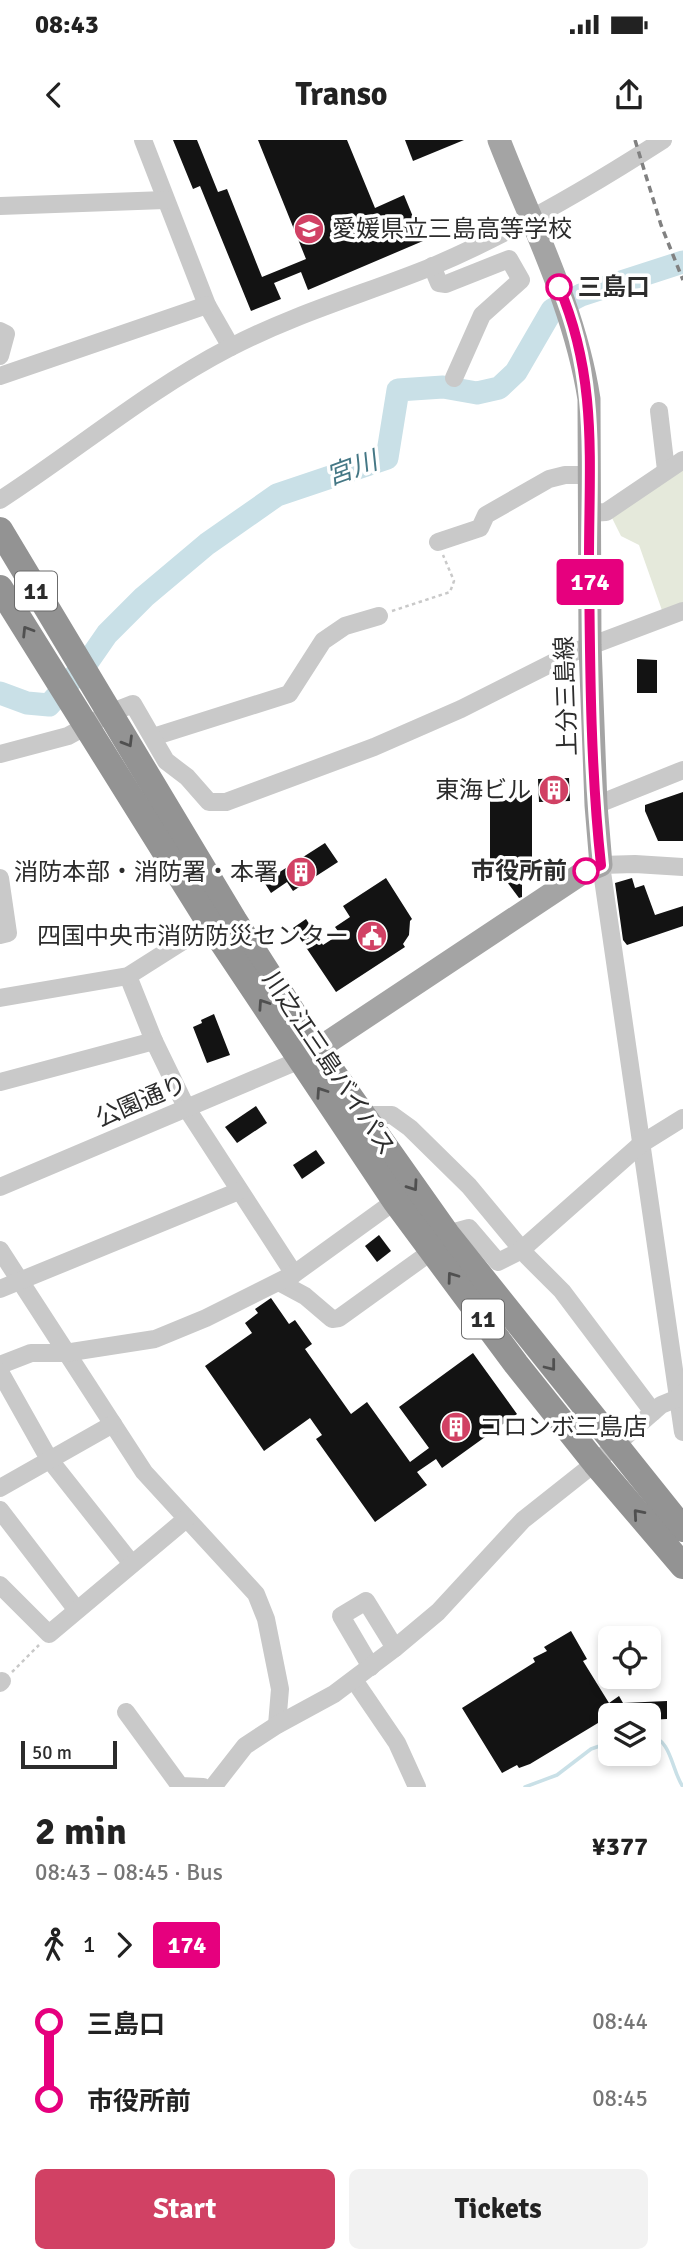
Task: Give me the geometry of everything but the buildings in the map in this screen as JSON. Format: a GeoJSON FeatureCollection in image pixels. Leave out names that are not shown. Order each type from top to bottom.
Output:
{"type":"FeatureCollection","features":[{"type":"Feature","properties":{"kind":"highway","name":"川之江三島バイパス"},"geometry":{"type":"LineString","coordinates":[[0,530],[234,920],[395,1201],[440,1242],[614,1444],[683,1529]]}},
{"type":"Feature","properties":{"kind":"highway","name":"川之江三島バイパス"},"geometry":{"type":"LineString","coordinates":[[0,588],[210,924],[309,1055],[363,1115],[516,1364],[594,1463],[683,1566]]}},
{"type":"Feature","properties":{"kind":"main road","name":"上分三島線"},"geometry":{"type":"LineString","coordinates":[[499,140],[567,307],[584,365],[589,399],[590,645],[601,865]]}},
{"type":"Feature","properties":{"kind":"main road"},"geometry":{"type":"LineString","coordinates":[[309,1055],[584,872],[601,865]]}},
{"type":"Feature","properties":{"kind":"street"},"geometry":{"type":"LineString","coordinates":[[143,140],[207,305],[231,347]]}},
{"type":"Feature","properties":{"kind":"street"},"geometry":{"type":"LineString","coordinates":[[0,500],[194,367],[274,327],[432,266],[530,219],[663,140]]}},
{"type":"Feature","properties":{"kind":"street"},"geometry":{"type":"LineString","coordinates":[[0,206],[165,200]]}},
{"type":"Feature","properties":{"kind":"street"},"geometry":{"type":"LineString","coordinates":[[432,266],[439,284],[446,284],[509,259],[521,280],[482,315],[454,379]]}},
{"type":"Feature","properties":{"kind":"street"},"geometry":{"type":"LineString","coordinates":[[0,376],[207,305]]}},
{"type":"Feature","properties":{"kind":"street"},"geometry":{"type":"LineString","coordinates":[[0,331],[6,334],[0,356]]}},
{"type":"Feature","properties":{"kind":"street"},"geometry":{"type":"LineString","coordinates":[[659,411],[666,470]]}},
{"type":"Feature","properties":{"kind":"street"},"geometry":{"type":"LineString","coordinates":[[589,513],[606,512],[683,460]]}},
{"type":"Feature","properties":{"kind":"street"},"geometry":{"type":"LineString","coordinates":[[438,542],[480,528],[486,515],[549,479],[565,475],[590,475]]}},
{"type":"Feature","properties":{"kind":"street"},"geometry":{"type":"LineString","coordinates":[[0,754],[68,736],[133,704],[166,761],[187,777],[209,802],[226,802],[373,747],[461,709],[590,645],[683,611]]}},
{"type":"Feature","properties":{"kind":"street"},"geometry":{"type":"LineString","coordinates":[[153,737],[289,694],[323,641],[345,626],[379,616]]}},
{"type":"Feature","properties":{"kind":"street"},"geometry":{"type":"LineString","coordinates":[[596,805],[683,770]]}},
{"type":"Feature","properties":{"kind":"street"},"geometry":{"type":"LineString","coordinates":[[683,867],[601,865],[681,1395],[683,1427]]}},
{"type":"Feature","properties":{"kind":"street"},"geometry":{"type":"LineString","coordinates":[[0,878],[8,933],[0,936]]}},
{"type":"Feature","properties":{"kind":"street"},"geometry":{"type":"LineString","coordinates":[[0,998],[128,976],[210,924]]}},
{"type":"Feature","properties":{"kind":"street"},"geometry":{"type":"LineString","coordinates":[[128,976],[154,1041],[187,1109],[239,1191],[286,1278],[332,1319],[339,1318],[440,1242],[469,1228],[498,1262],[522,1250],[641,1144],[683,1118]]}},
{"type":"Feature","properties":{"kind":"street"},"geometry":{"type":"LineString","coordinates":[[0,1082],[154,1041]]}},
{"type":"Feature","properties":{"kind":"street","name":"公園通り"},"geometry":{"type":"LineString","coordinates":[[0,1187],[309,1055]]}},
{"type":"Feature","properties":{"kind":"street"},"geometry":{"type":"LineString","coordinates":[[363,1115],[392,1115],[410,1128],[469,1185],[522,1250],[562,1291],[653,1412]]}},
{"type":"Feature","properties":{"kind":"street"},"geometry":{"type":"LineString","coordinates":[[0,1289],[239,1191]]}},
{"type":"Feature","properties":{"kind":"street"},"geometry":{"type":"LineString","coordinates":[[0,1365],[32,1353],[65,1353],[155,1339],[206,1318],[286,1278],[395,1201]]}},
{"type":"Feature","properties":{"kind":"street"},"geometry":{"type":"LineString","coordinates":[[0,1250],[144,1472],[257,1594],[266,1619],[280,1689],[277,1725]]}},
{"type":"Feature","properties":{"kind":"street"},"geometry":{"type":"LineString","coordinates":[[0,1373],[49,1459],[132,1564]]}},
{"type":"Feature","properties":{"kind":"street"},"geometry":{"type":"LineString","coordinates":[[213,1787],[245,1746],[334,1694],[395,1648],[438,1612],[523,1520],[661,1405],[681,1395]]}},
{"type":"Feature","properties":{"kind":"street"},"geometry":{"type":"LineString","coordinates":[[0,1488],[113,1424]]}},
{"type":"Feature","properties":{"kind":"street"},"geometry":{"type":"LineString","coordinates":[[0,1510],[76,1609]]}},
{"type":"Feature","properties":{"kind":"street"},"geometry":{"type":"LineString","coordinates":[[0,1586],[48,1634],[186,1519]]}},
{"type":"Feature","properties":{"kind":"street"},"geometry":{"type":"LineString","coordinates":[[371,1667],[341,1616],[366,1601],[395,1648]]}},
{"type":"Feature","properties":{"kind":"street"},"geometry":{"type":"LineString","coordinates":[[354,1680],[397,1743],[417,1787]]}},
{"type":"Feature","properties":{"kind":"street"},"geometry":{"type":"LineString","coordinates":[[126,1712],[180,1786],[204,1787]]}},
{"type":"Feature","properties":{"kind":"path"},"geometry":{"type":"LineString","coordinates":[[379,616],[450,592],[454,581],[438,542]]}},
{"type":"Feature","properties":{"kind":"path"},"geometry":{"type":"LineString","coordinates":[[1,1682],[26,1660],[48,1634]]}},
{"type":"Feature","properties":{"kind":"shaded area"},"geometry":{"type":"Polygon","coordinates":[[[683,467],[683,607],[664,616],[639,545],[621,536],[610,514],[683,467]]]}},
{"type":"Feature","properties":{"kind":"waterway","name":"宮川"},"geometry":{"type":"LineString","coordinates":[[0,693],[27,703],[49,705],[89,660],[107,634],[144,597],[207,544],[277,495],[387,458],[398,390],[443,387],[477,393],[499,388],[516,372],[552,310],[581,295],[683,262]]}},
{"type":"Feature","properties":{"kind":"waterway"},"geometry":{"type":"LineString","coordinates":[[661,1742],[667,1749],[683,1787]]}},
{"type":"Feature","properties":{"kind":"waterway"},"geometry":{"type":"LineString","coordinates":[[525,1787],[557,1775],[598,1747]]}},
{"type":"Feature","properties":{"kind":"railway"},"geometry":{"type":"LineString","coordinates":[[635,140],[661,225],[683,280]]}},
{"type":"Feature","properties":{"kind":"bus line","name":"174"},"geometry":{"type":"LineString","coordinates":[[559,287],[571,317],[584,365],[590,415],[590,645],[601,865],[586,871]]}},
{"type":"Feature","properties":{"kind":"place","name":"愛媛県立三島高等学校"},"geometry":{"type":"Point","coordinates":[309,229]}},
{"type":"Feature","properties":{"kind":"place","name":"三島口"},"geometry":{"type":"Point","coordinates":[559,287]}},
{"type":"Feature","properties":{"kind":"place","name":"東海ビル"},"geometry":{"type":"Point","coordinates":[554,790]}},
{"type":"Feature","properties":{"kind":"place","name":"市役所前"},"geometry":{"type":"Point","coordinates":[586,871]}},
{"type":"Feature","properties":{"kind":"place","name":"消防本部・消防署・本署"},"geometry":{"type":"Point","coordinates":[301,872]}},
{"type":"Feature","properties":{"kind":"place","name":"四国中央市消防防災センター"},"geometry":{"type":"Point","coordinates":[372,936]}},
{"type":"Feature","properties":{"kind":"place","name":"コロンボ三島店"},"geometry":{"type":"Point","coordinates":[456,1427]}}]}
